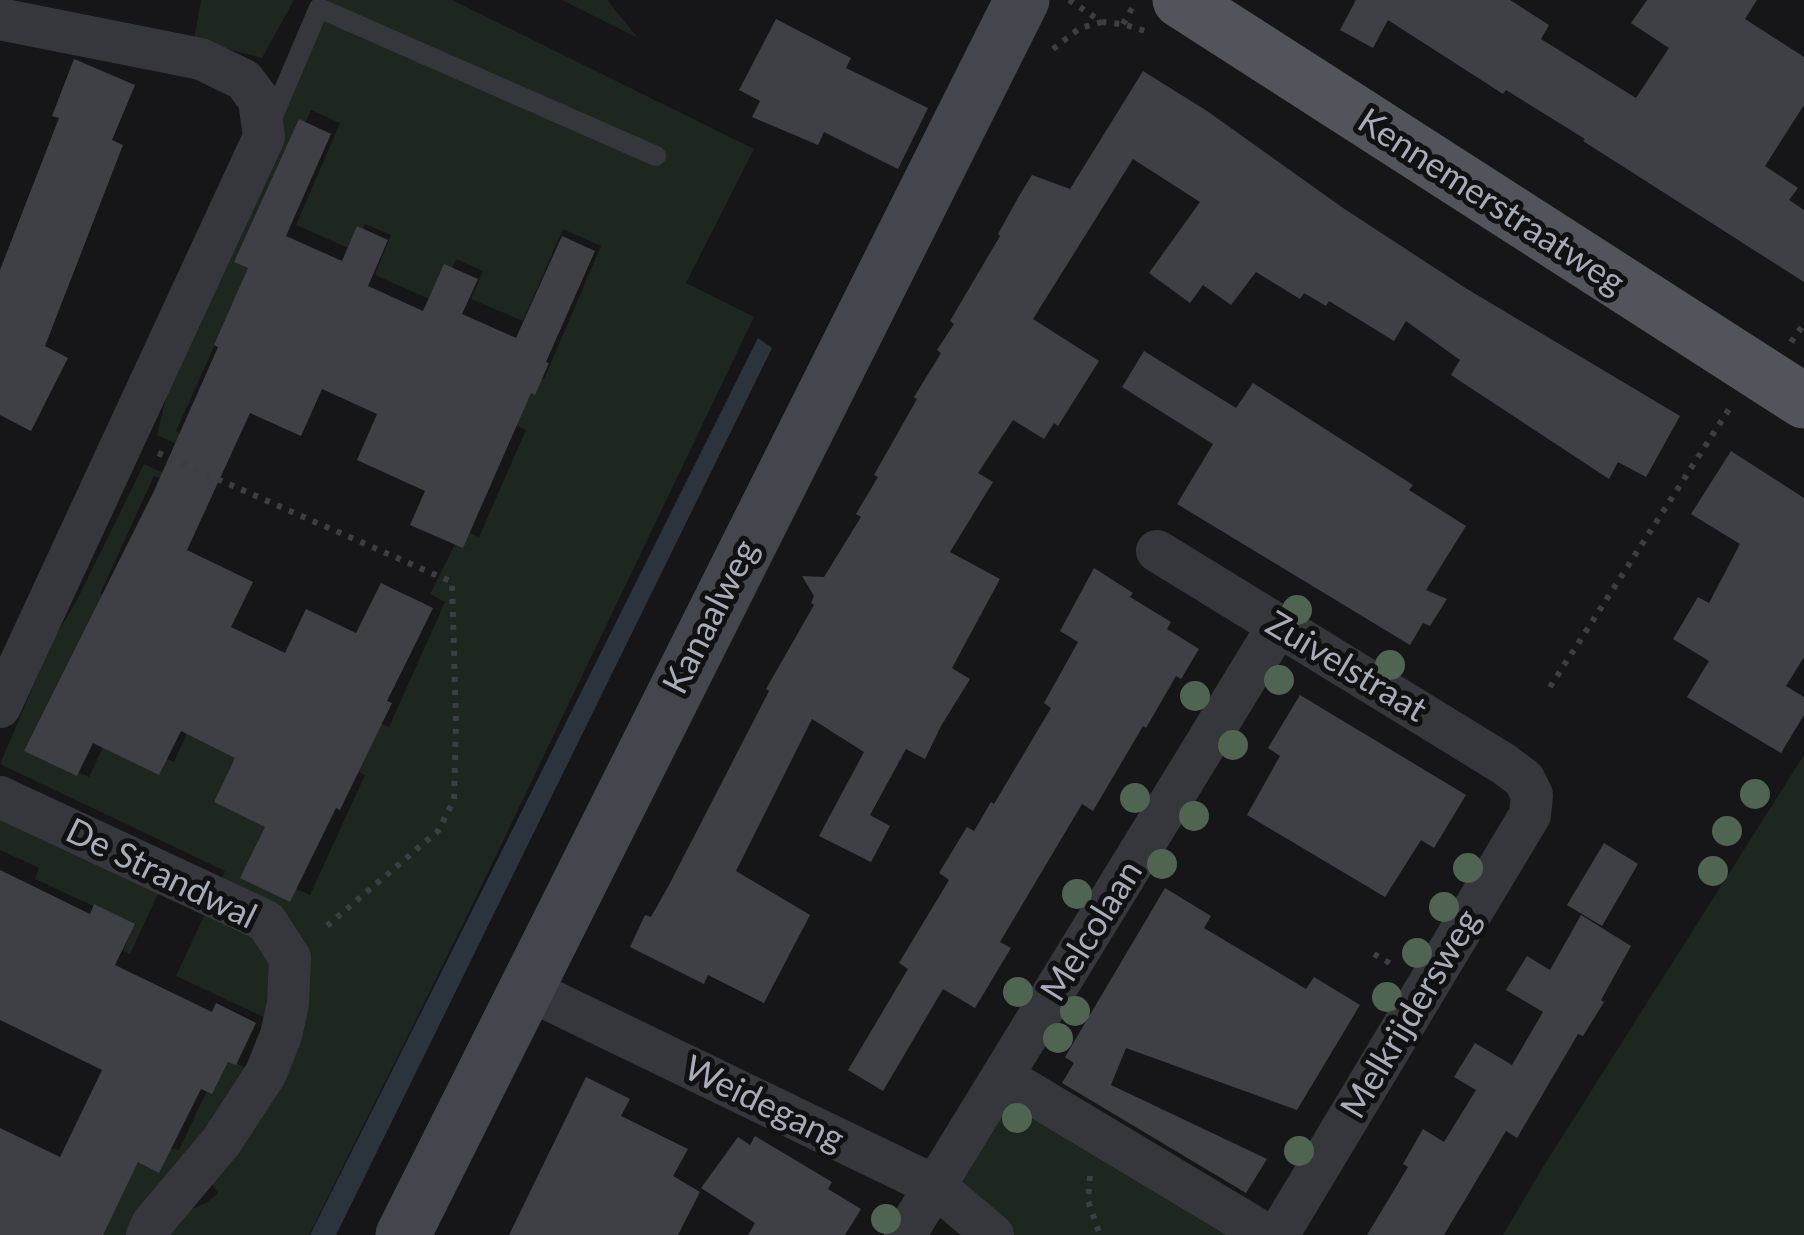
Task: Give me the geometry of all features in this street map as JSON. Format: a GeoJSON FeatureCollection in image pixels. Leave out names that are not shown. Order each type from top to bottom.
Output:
{"type":"FeatureCollection","features":[{"type":"Feature","properties":{"kind":"main road","name":"Kennemerstraatweg"},"geometry":{"type":"LineString","coordinates":[[1180,0],[1804,401]]}},
{"type":"Feature","properties":{"kind":"street","name":"Kanaalweg"},"geometry":{"type":"LineString","coordinates":[[403,1235],[1022,0]]}},
{"type":"Feature","properties":{"kind":"street"},"geometry":{"type":"LineString","coordinates":[[0,19],[202,59],[244,80],[259,100],[264,137],[0,707]]}},
{"type":"Feature","properties":{"kind":"street","name":"Zuivelstraat"},"geometry":{"type":"LineString","coordinates":[[1157,551],[1504,764],[1524,778],[1530,788]]}},
{"type":"Feature","properties":{"kind":"street","name":"Melcolaan"},"geometry":{"type":"LineString","coordinates":[[905,1235],[1278,626]]}},
{"type":"Feature","properties":{"kind":"street","name":"Melkrijdersweg"},"geometry":{"type":"LineString","coordinates":[[1278,1235],[1530,816],[1530,788]]}},
{"type":"Feature","properties":{"kind":"street","name":"De Strandwal"},"geometry":{"type":"LineString","coordinates":[[0,797],[266,922],[290,958],[288,1004],[266,1074],[221,1142],[147,1235]]}},
{"type":"Feature","properties":{"kind":"street","name":"Weidegang"},"geometry":{"type":"LineString","coordinates":[[525,988],[935,1186],[993,1235]]}},
{"type":"Feature","properties":{"kind":"street"},"geometry":{"type":"LineString","coordinates":[[1002,1076],[1268,1235]]}},
{"type":"Feature","properties":{"kind":"lane"},"geometry":{"type":"LineString","coordinates":[[264,137],[320,8],[656,156]]}},
{"type":"Feature","properties":{"kind":"path"},"geometry":{"type":"LineString","coordinates":[[1069,0],[1102,22],[1123,24],[1136,0]]}},
{"type":"Feature","properties":{"kind":"path"},"geometry":{"type":"LineString","coordinates":[[1550,686],[1738,397]]}},
{"type":"Feature","properties":{"kind":"path"},"geometry":{"type":"LineString","coordinates":[[125,439],[452,582],[454,800],[438,831],[290,958]]}},
{"type":"Feature","properties":{"kind":"path"},"geometry":{"type":"LineString","coordinates":[[1100,1235],[1088,1194],[1090,1176],[1109,1140]]}},
{"type":"Feature","properties":{"kind":"shaded area"},"geometry":{"type":"Polygon","coordinates":[[[201,0],[294,0],[262,58],[194,40],[201,0]]]}},
{"type":"Feature","properties":{"kind":"shaded area"},"geometry":{"type":"Polygon","coordinates":[[[323,0],[452,0],[754,149],[686,283],[754,317],[468,914],[309,1235],[165,1235],[176,1215],[206,1203],[218,1193],[209,1180],[131,1235],[96,1235],[140,1141],[179,1150],[223,1057],[246,1068],[268,1019],[176,976],[225,871],[0,764],[53,640],[144,464],[180,481],[178,486],[154,476],[100,594],[161,622],[33,752],[89,777],[105,743],[141,747],[174,762],[194,718],[315,796],[249,868],[310,895],[365,775],[318,754],[340,706],[389,727],[445,602],[430,594],[462,530],[479,537],[526,430],[455,398],[476,350],[544,379],[601,246],[563,229],[523,321],[471,299],[483,271],[456,259],[436,302],[375,275],[391,235],[365,224],[353,250],[296,225],[340,123],[311,110],[249,248],[311,276],[232,307],[176,431],[202,444],[198,454],[157,435],[173,369],[323,0]]]}},
{"type":"Feature","properties":{"kind":"shaded area"},"geometry":{"type":"Polygon","coordinates":[[[562,0],[607,0],[638,38],[562,0]]]}},
{"type":"Feature","properties":{"kind":"shaded area"},"geometry":{"type":"Polygon","coordinates":[[[758,338],[772,348],[336,1235],[310,1235],[758,338]]]}},
{"type":"Feature","properties":{"kind":"shaded area"},"geometry":{"type":"Polygon","coordinates":[[[1804,755],[1804,1235],[1503,1235],[1543,1167],[1804,755]]]}},
{"type":"Feature","properties":{"kind":"shaded area"},"geometry":{"type":"Polygon","coordinates":[[[0,808],[164,881],[130,954],[123,951],[134,925],[35,879],[39,868],[0,850],[0,808]]]}},
{"type":"Feature","properties":{"kind":"shaded area"},"geometry":{"type":"Polygon","coordinates":[[[1013,1087],[1260,1235],[1003,1235],[952,1192],[1013,1087]]]}},
{"type":"Feature","properties":{"kind":"building"},"geometry":{"type":"Polygon","coordinates":[[[1356,0],[1510,0],[1549,25],[1541,39],[1636,98],[1669,48],[1631,23],[1647,0],[1757,0],[1745,19],[1804,57],[1804,105],[1765,166],[1798,188],[1789,200],[1804,210],[1804,282],[1585,139],[1506,90],[1503,94],[1388,20],[1373,48],[1340,30],[1356,0]]]}},
{"type":"Feature","properties":{"kind":"building"},"geometry":{"type":"Polygon","coordinates":[[[776,19],[851,58],[846,68],[928,108],[898,169],[824,132],[818,145],[752,117],[760,101],[739,90],[776,19]]]}},
{"type":"Feature","properties":{"kind":"building"},"geometry":{"type":"Polygon","coordinates":[[[74,59],[135,85],[112,140],[123,145],[45,346],[68,358],[31,431],[0,415],[0,270],[59,118],[52,116],[74,59]]]}},
{"type":"Feature","properties":{"kind":"building"},"geometry":{"type":"Polygon","coordinates":[[[1143,71],[1467,289],[1680,416],[1646,477],[1618,462],[1609,479],[1451,375],[1460,360],[1406,321],[1394,341],[1329,301],[1326,306],[1304,293],[1300,299],[1256,272],[1231,305],[1203,285],[1190,303],[1149,273],[1200,202],[1133,159],[1033,319],[1099,361],[1058,426],[1054,423],[1044,439],[1013,420],[978,473],[993,482],[950,552],[1000,579],[952,668],[970,679],[925,759],[906,749],[870,815],[890,826],[871,862],[819,836],[864,752],[812,719],[736,871],[810,915],[764,1003],[708,975],[704,984],[630,947],[645,915],[651,917],[669,885],[769,691],[766,689],[814,605],[814,596],[802,576],[824,577],[861,517],[856,514],[878,477],[874,475],[941,353],[937,350],[954,324],[950,321],[1019,196],[1032,175],[1070,189],[1143,71]]]}},
{"type":"Feature","properties":{"kind":"building"},"geometry":{"type":"Polygon","coordinates":[[[299,119],[331,134],[286,236],[342,261],[357,226],[388,240],[368,286],[423,311],[444,264],[478,279],[462,314],[516,338],[562,236],[595,251],[535,395],[531,393],[463,548],[410,525],[425,491],[357,460],[377,414],[322,389],[301,436],[250,413],[187,550],[253,582],[231,627],[285,653],[306,609],[356,633],[381,583],[433,608],[340,810],[336,808],[290,902],[240,878],[265,827],[214,802],[235,758],[181,731],[159,775],[93,743],[77,776],[24,751],[154,491],[218,347],[214,345],[248,268],[234,262],[299,119]]]}},
{"type":"Feature","properties":{"kind":"building"},"geometry":{"type":"Polygon","coordinates":[[[1144,351],[1236,408],[1253,383],[1413,485],[1409,490],[1466,526],[1426,590],[1447,599],[1430,626],[1423,623],[1410,645],[1177,504],[1213,444],[1122,387],[1144,351]]]}},
{"type":"Feature","properties":{"kind":"building"},"geometry":{"type":"Polygon","coordinates":[[[1731,451],[1804,498],[1804,657],[1786,686],[1804,697],[1804,715],[1781,753],[1687,697],[1709,661],[1673,639],[1698,597],[1709,603],[1740,544],[1691,514],[1731,451]]]}},
{"type":"Feature","properties":{"kind":"building"},"geometry":{"type":"Polygon","coordinates":[[[1094,568],[1133,593],[1130,597],[1171,622],[1167,629],[1199,649],[1181,679],[1176,676],[1146,728],[1143,726],[1093,811],[1082,804],[1000,942],[1011,948],[975,1008],[943,989],[883,1091],[848,1070],[908,969],[899,963],[949,880],[939,873],[967,827],[974,831],[991,802],[994,804],[1051,708],[1044,703],[1078,642],[1060,631],[1094,568]]]}},
{"type":"Feature","properties":{"kind":"building"},"geometry":{"type":"Polygon","coordinates":[[[1300,695],[1466,795],[1434,848],[1421,840],[1385,897],[1247,815],[1280,756],[1268,748],[1300,695]]]}},
{"type":"Feature","properties":{"kind":"building"},"geometry":{"type":"Polygon","coordinates":[[[1604,843],[1638,864],[1602,926],[1567,905],[1604,843]]]}},
{"type":"Feature","properties":{"kind":"building"},"geometry":{"type":"Polygon","coordinates":[[[0,870],[90,914],[94,904],[135,924],[115,965],[212,1012],[216,1003],[256,1023],[236,1065],[228,1062],[212,1094],[201,1089],[159,1173],[138,1162],[103,1235],[0,1235],[0,1128],[60,1157],[102,1070],[0,1020],[0,870]]]}},
{"type":"Feature","properties":{"kind":"building"},"geometry":{"type":"Polygon","coordinates":[[[1165,888],[1211,916],[1204,928],[1306,989],[1314,977],[1360,1005],[1297,1110],[1126,1048],[1111,1085],[1267,1159],[1246,1193],[1062,1083],[1074,1063],[1065,1057],[1165,888]]]}},
{"type":"Feature","properties":{"kind":"building"},"geometry":{"type":"Polygon","coordinates":[[[1581,915],[1631,946],[1601,1000],[1604,1002],[1583,1036],[1578,1034],[1517,1138],[1506,1131],[1444,1235],[1367,1235],[1408,1167],[1403,1164],[1423,1129],[1444,1142],[1476,1090],[1454,1077],[1475,1043],[1512,1065],[1543,1012],[1506,990],[1527,956],[1550,970],[1581,915]]]}},
{"type":"Feature","properties":{"kind":"building"},"geometry":{"type":"Polygon","coordinates":[[[586,1077],[630,1099],[621,1116],[688,1149],[673,1176],[700,1192],[678,1235],[509,1235],[586,1077]]]}},
{"type":"Feature","properties":{"kind":"building"},"geometry":{"type":"Polygon","coordinates":[[[755,1136],[832,1182],[828,1189],[861,1209],[845,1235],[748,1235],[755,1223],[701,1188],[738,1137],[750,1145],[755,1136]]]}}]}
